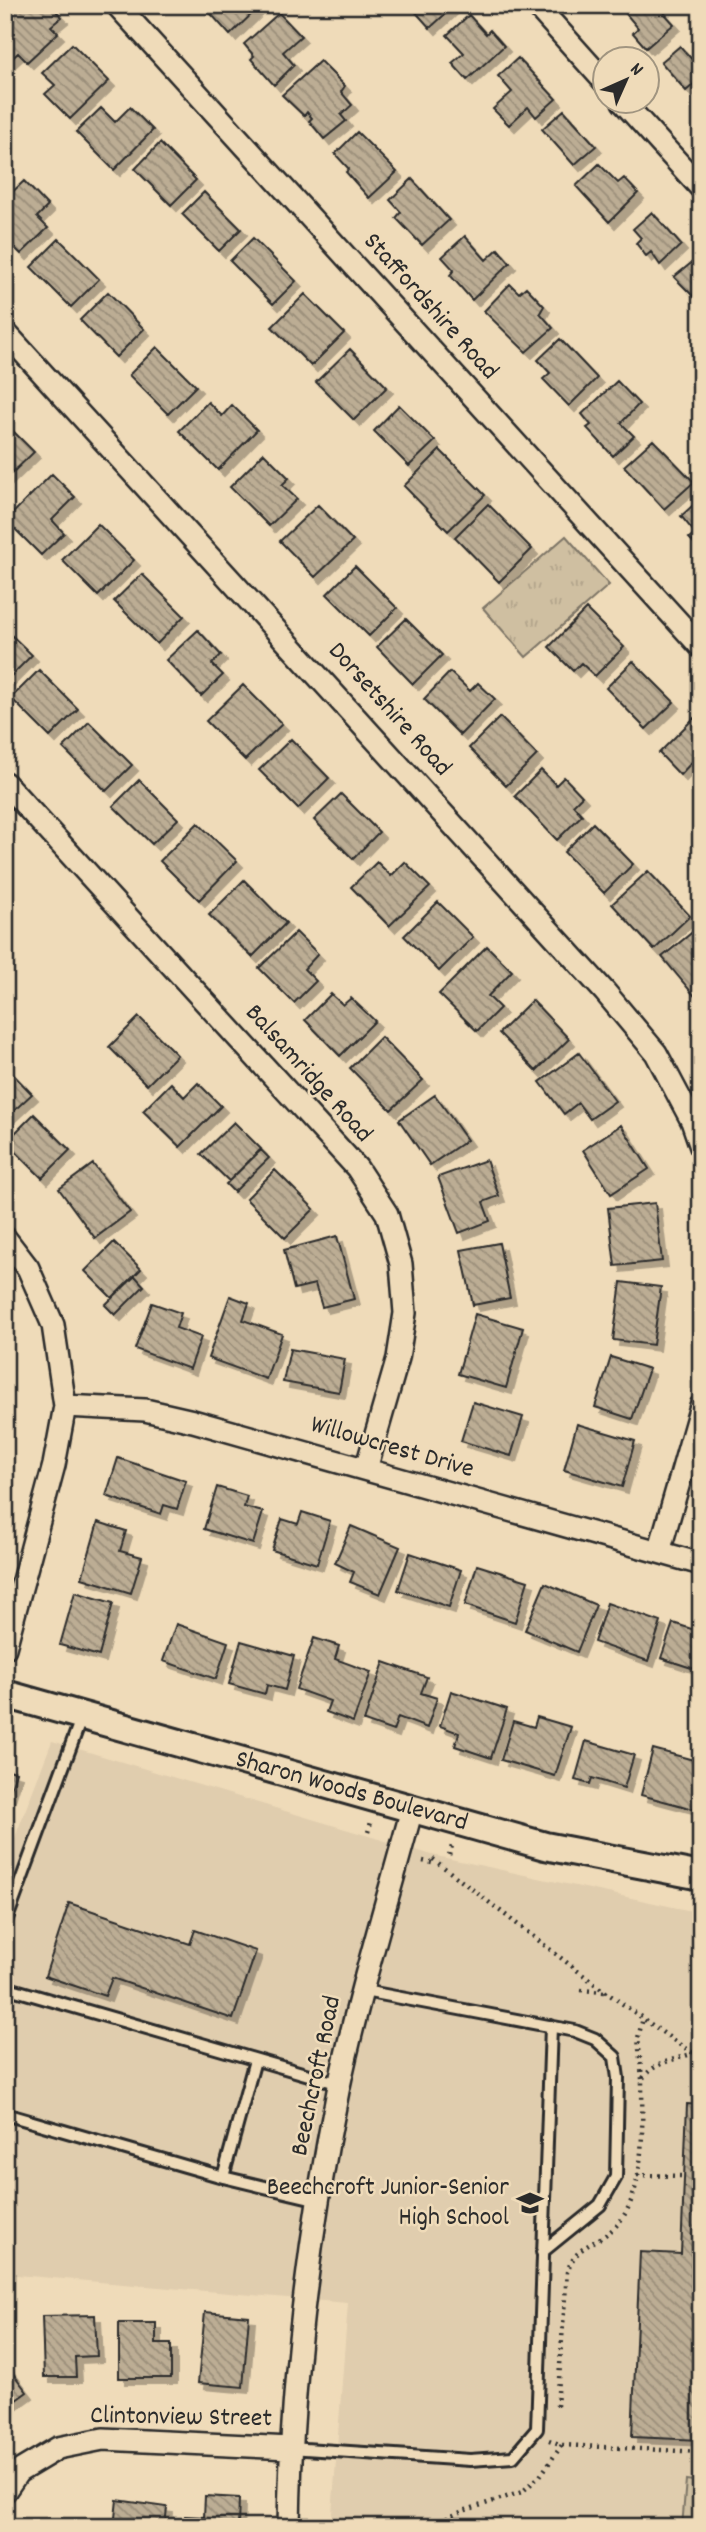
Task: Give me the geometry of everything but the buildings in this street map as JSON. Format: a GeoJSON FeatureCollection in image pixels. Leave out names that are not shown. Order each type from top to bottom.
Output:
{"type":"FeatureCollection","features":[{"type":"Feature","properties":{"kind":"street","name":"Staffordshire Road"},"geometry":{"type":"LineString","coordinates":[[117,5],[701,647]]}},
{"type":"Feature","properties":{"kind":"street"},"geometry":{"type":"LineString","coordinates":[[537,5],[590,65]]}},
{"type":"Feature","properties":{"kind":"street"},"geometry":{"type":"LineString","coordinates":[[636,116],[701,188]]}},
{"type":"Feature","properties":{"kind":"street","name":"Dorsetshire Road"},"geometry":{"type":"LineString","coordinates":[[8,342],[606,992],[656,1053],[692,1121],[701,1147]]}},
{"type":"Feature","properties":{"kind":"street","name":"Balsamridge Road"},"geometry":{"type":"LineString","coordinates":[[5,783],[357,1168],[387,1214],[401,1264],[405,1313],[398,1358],[366,1469]]}},
{"type":"Feature","properties":{"kind":"street"},"geometry":{"type":"LineString","coordinates":[[5,1238],[28,1268],[53,1325],[65,1406],[54,1465],[5,1648]]}},
{"type":"Feature","properties":{"kind":"street","name":"Willowcrest Drive"},"geometry":{"type":"LineString","coordinates":[[65,1406],[145,1410],[193,1421],[558,1526],[701,1564]]}},
{"type":"Feature","properties":{"kind":"street"},"geometry":{"type":"LineString","coordinates":[[659,1552],[701,1406]]}},
{"type":"Feature","properties":{"kind":"street","name":"Sharon Woods Boulevard"},"geometry":{"type":"LineString","coordinates":[[5,1694],[545,1846],[701,1876]]}},
{"type":"Feature","properties":{"kind":"street","name":"Beechcroft Road"},"geometry":{"type":"LineString","coordinates":[[289,2527],[290,2448],[306,2288],[319,2200],[340,2084],[412,1809]]}},
{"type":"Feature","properties":{"kind":"street","name":"Clintonview Street"},"geometry":{"type":"LineString","coordinates":[[5,2491],[18,2472],[58,2448],[103,2439],[290,2448]]}},
{"type":"Feature","properties":{"kind":"lane"},"geometry":{"type":"LineString","coordinates":[[5,1924],[82,1716]]}},
{"type":"Feature","properties":{"kind":"lane"},"geometry":{"type":"LineString","coordinates":[[5,1987],[340,2084]]}},
{"type":"Feature","properties":{"kind":"lane"},"geometry":{"type":"LineString","coordinates":[[364,1991],[575,2031],[595,2039],[615,2057],[618,2078],[616,2177],[600,2204],[542,2252]]}},
{"type":"Feature","properties":{"kind":"lane"},"geometry":{"type":"LineString","coordinates":[[290,2448],[470,2460],[513,2457],[537,2430],[551,2026]]}},
{"type":"Feature","properties":{"kind":"lane"},"geometry":{"type":"LineString","coordinates":[[223,2177],[255,2060]]}},
{"type":"Feature","properties":{"kind":"lane"},"geometry":{"type":"LineString","coordinates":[[5,2114],[223,2177],[319,2200]]}},
{"type":"Feature","properties":{"kind":"path"},"geometry":{"type":"LineString","coordinates":[[368,1832],[372,1819]]}},
{"type":"Feature","properties":{"kind":"path"},"geometry":{"type":"LineString","coordinates":[[449,1855],[453,1843]]}},
{"type":"Feature","properties":{"kind":"path"},"geometry":{"type":"LineString","coordinates":[[423,1861],[432,1861],[607,1993],[701,2057]]}},
{"type":"Feature","properties":{"kind":"path"},"geometry":{"type":"LineString","coordinates":[[581,1990],[607,1993]]}},
{"type":"Feature","properties":{"kind":"path"},"geometry":{"type":"LineString","coordinates":[[556,2411],[567,2272],[571,2260],[587,2244],[612,2230],[627,2212],[637,2175],[642,2080],[638,2038],[643,2018]]}},
{"type":"Feature","properties":{"kind":"path"},"geometry":{"type":"LineString","coordinates":[[642,2080],[654,2068],[694,2053]]}},
{"type":"Feature","properties":{"kind":"path"},"geometry":{"type":"LineString","coordinates":[[637,2175],[684,2176]]}},
{"type":"Feature","properties":{"kind":"path"},"geometry":{"type":"LineString","coordinates":[[552,2441],[554,2432]]}},
{"type":"Feature","properties":{"kind":"path"},"geometry":{"type":"LineString","coordinates":[[533,2434],[562,2445],[701,2452]]}},
{"type":"Feature","properties":{"kind":"path"},"geometry":{"type":"LineString","coordinates":[[427,2527],[463,2511],[522,2492],[540,2476],[562,2445]]}},
{"type":"Feature","properties":{"kind":"shaded area"},"geometry":{"type":"Polygon","coordinates":[[[52,1741],[432,1855],[701,1913],[701,2527],[331,2527],[348,2303],[5,2274],[5,1863],[52,1741]]]}},
{"type":"Feature","properties":{"kind":"green space"},"geometry":{"type":"Polygon","coordinates":[[[566,536],[609,585],[526,657],[483,608],[566,536]]]}},
{"type":"Feature","properties":{"kind":"green space"},"geometry":{"type":"Polygon","coordinates":[[[686,2480],[701,2482],[701,2527],[682,2527],[686,2480]]]}},
{"type":"Feature","properties":{"kind":"place","name":"Beechcroft Junior-Senior High School"},"geometry":{"type":"Point","coordinates":[530,2203]}}]}
